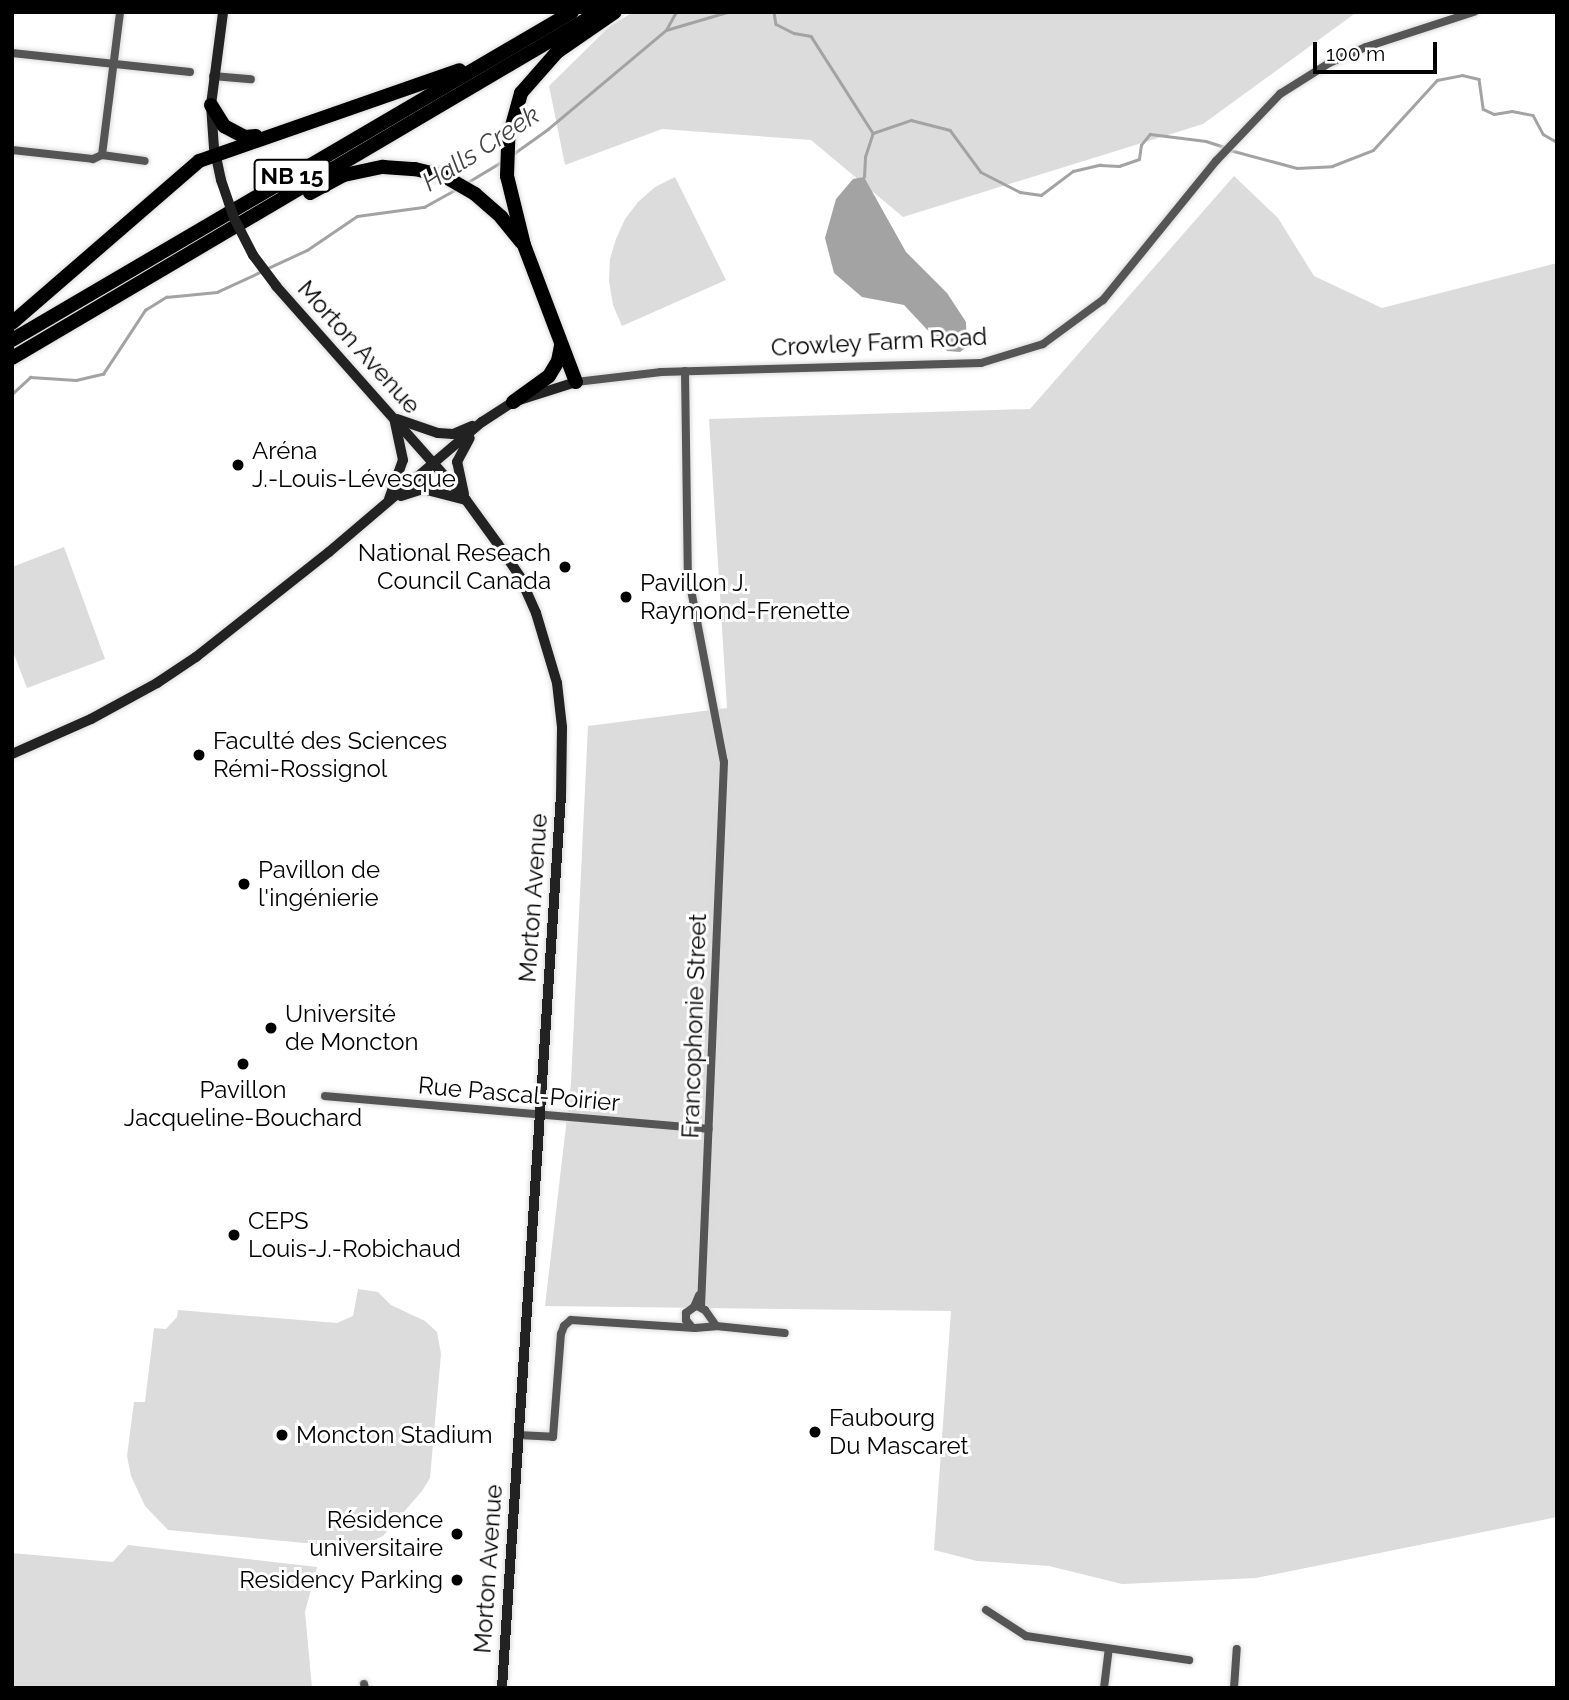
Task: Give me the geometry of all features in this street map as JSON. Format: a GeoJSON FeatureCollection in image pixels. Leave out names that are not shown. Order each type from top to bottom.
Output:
{"type":"FeatureCollection","features":[{"type":"Feature","properties":{"kind":"highway"},"geometry":{"type":"LineString","coordinates":[[12,323],[199,161],[459,71],[561,12]]}},
{"type":"Feature","properties":{"kind":"highway","name":"NB 15"},"geometry":{"type":"LineString","coordinates":[[12,340],[572,12]]}},
{"type":"Feature","properties":{"kind":"highway","name":"NB 15"},"geometry":{"type":"LineString","coordinates":[[12,358],[599,12]]}},
{"type":"Feature","properties":{"kind":"highway"},"geometry":{"type":"LineString","coordinates":[[576,382],[524,245],[507,176],[508,140],[522,93],[557,52],[615,12]]}},
{"type":"Feature","properties":{"kind":"highway"},"geometry":{"type":"LineString","coordinates":[[211,104],[220,122],[228,128],[245,137],[268,135]]}},
{"type":"Feature","properties":{"kind":"highway"},"geometry":{"type":"LineString","coordinates":[[153,275],[204,253],[344,174],[383,167],[415,169],[444,176],[475,194],[501,217],[524,245]]}},
{"type":"Feature","properties":{"kind":"highway"},"geometry":{"type":"LineString","coordinates":[[513,402],[549,376],[558,361],[562,344]]}},
{"type":"Feature","properties":{"kind":"street"},"geometry":{"type":"LineString","coordinates":[[102,155],[120,12]]}},
{"type":"Feature","properties":{"kind":"street","name":"Morton Avenue"},"geometry":{"type":"LineString","coordinates":[[223,12],[211,104],[215,156],[234,218],[253,255],[276,286],[466,500],[520,577],[536,613],[557,682],[562,727],[561,795],[502,1688]]}},
{"type":"Feature","properties":{"kind":"street","name":"Crowley Farm Road"},"geometry":{"type":"LineString","coordinates":[[12,754],[91,719],[157,684],[227,633],[482,422],[513,402],[576,382],[685,371],[981,363],[1043,344],[1103,300],[1216,161],[1280,94],[1329,63],[1366,47],[1474,12]]}},
{"type":"Feature","properties":{"kind":"street"},"geometry":{"type":"LineString","coordinates":[[12,53],[190,72]]}},
{"type":"Feature","properties":{"kind":"street"},"geometry":{"type":"LineString","coordinates":[[213,76],[251,79]]}},
{"type":"Feature","properties":{"kind":"street"},"geometry":{"type":"LineString","coordinates":[[12,150],[93,159],[102,155],[145,161]]}},
{"type":"Feature","properties":{"kind":"street","name":"Francophonie Street"},"geometry":{"type":"LineString","coordinates":[[685,371],[688,574],[724,762],[700,1292],[698,1307],[687,1313],[687,1325]]}},
{"type":"Feature","properties":{"kind":"street"},"geometry":{"type":"LineString","coordinates":[[388,502],[402,460],[395,418],[438,433],[453,434],[482,422]]}},
{"type":"Feature","properties":{"kind":"street"},"geometry":{"type":"LineString","coordinates":[[466,500],[457,475],[457,462],[461,449],[482,422]]}},
{"type":"Feature","properties":{"kind":"street"},"geometry":{"type":"LineString","coordinates":[[388,502],[423,489],[466,500]]}},
{"type":"Feature","properties":{"kind":"street","name":"Rue Pascal-Poirier"},"geometry":{"type":"LineString","coordinates":[[325,1096],[709,1129]]}},
{"type":"Feature","properties":{"kind":"street"},"geometry":{"type":"LineString","coordinates":[[698,1307],[716,1326]]}},
{"type":"Feature","properties":{"kind":"street"},"geometry":{"type":"LineString","coordinates":[[704,1326],[708,1317]]}},
{"type":"Feature","properties":{"kind":"street"},"geometry":{"type":"LineString","coordinates":[[518,1435],[553,1437],[561,1334],[567,1323],[576,1320],[716,1326],[785,1333]]}},
{"type":"Feature","properties":{"kind":"street"},"geometry":{"type":"LineString","coordinates":[[986,1610],[1026,1636],[1189,1660]]}},
{"type":"Feature","properties":{"kind":"street"},"geometry":{"type":"LineString","coordinates":[[1104,1688],[1109,1649]]}},
{"type":"Feature","properties":{"kind":"street"},"geometry":{"type":"LineString","coordinates":[[1234,1688],[1237,1649]]}},
{"type":"Feature","properties":{"kind":"shaded area"},"geometry":{"type":"Polygon","coordinates":[[[633,12],[1357,12],[1203,124],[903,217],[811,140],[662,129],[565,165],[549,86],[609,27],[633,12]]]}},
{"type":"Feature","properties":{"kind":"shaded area"},"geometry":{"type":"Polygon","coordinates":[[[1234,176],[1278,218],[1314,276],[1382,308],[1557,263],[1557,1517],[1256,1578],[1122,1584],[1049,1566],[977,1561],[934,1550],[951,1311],[545,1306],[571,1083],[588,726],[727,708],[709,419],[1030,409],[1234,176]]]}},
{"type":"Feature","properties":{"kind":"shaded area"},"geometry":{"type":"Polygon","coordinates":[[[675,177],[726,280],[622,326],[613,305],[609,281],[610,259],[616,239],[625,219],[638,202],[655,187],[675,177]]]}},
{"type":"Feature","properties":{"kind":"shaded area"},"geometry":{"type":"Polygon","coordinates":[[[864,177],[906,252],[947,293],[966,322],[967,347],[960,352],[947,351],[904,305],[862,297],[834,273],[825,238],[836,199],[853,179],[864,177]]]}},
{"type":"Feature","properties":{"kind":"shaded area"},"geometry":{"type":"Polygon","coordinates":[[[64,547],[105,659],[27,688],[12,649],[12,567],[64,547]]]}},
{"type":"Feature","properties":{"kind":"shaded area","name":"Moncton Stadium"},"geometry":{"type":"Polygon","coordinates":[[[358,1289],[378,1292],[391,1305],[425,1321],[437,1332],[441,1354],[430,1478],[422,1491],[383,1536],[358,1548],[168,1530],[145,1506],[131,1476],[127,1456],[134,1402],[145,1402],[154,1328],[166,1329],[177,1317],[178,1310],[337,1323],[353,1316],[358,1289]]]}},
{"type":"Feature","properties":{"kind":"shaded area"},"geometry":{"type":"Polygon","coordinates":[[[128,1545],[317,1567],[305,1612],[312,1688],[12,1688],[12,1553],[113,1562],[128,1545]]]}},
{"type":"Feature","properties":{"kind":"waterway","name":"Halls Creek"},"geometry":{"type":"LineString","coordinates":[[513,154],[548,129],[666,30],[676,12]]}},
{"type":"Feature","properties":{"kind":"waterway"},"geometry":{"type":"LineString","coordinates":[[666,30],[727,12]]}},
{"type":"Feature","properties":{"kind":"waterway"},"geometry":{"type":"LineString","coordinates":[[774,12],[776,24],[794,33],[811,36],[873,133]]}},
{"type":"Feature","properties":{"kind":"waterway"},"geometry":{"type":"LineString","coordinates":[[1230,150],[1297,168],[1332,166],[1373,150],[1437,80],[1462,75],[1479,79],[1483,109],[1494,114],[1512,111],[1533,115],[1543,134],[1557,142]]}},
{"type":"Feature","properties":{"kind":"waterway"},"geometry":{"type":"LineString","coordinates":[[873,133],[911,120],[950,130],[981,172],[1020,192],[1041,195],[1073,171],[1100,165],[1119,166],[1139,159],[1141,145],[1150,134],[1206,141],[1224,147]]}},
{"type":"Feature","properties":{"kind":"waterway"},"geometry":{"type":"LineString","coordinates":[[864,177],[865,157],[873,133]]}},
{"type":"Feature","properties":{"kind":"waterway","name":"Halls Creek"},"geometry":{"type":"LineString","coordinates":[[468,182],[501,162]]}},
{"type":"Feature","properties":{"kind":"waterway","name":"Halls Creek"},"geometry":{"type":"LineString","coordinates":[[266,269],[307,250],[357,216],[424,207],[456,189]]}},
{"type":"Feature","properties":{"kind":"waterway","name":"Halls Creek"},"geometry":{"type":"LineString","coordinates":[[12,394],[30,377],[76,380],[103,374],[145,310],[166,297],[217,292],[260,272]]}},
{"type":"Feature","properties":{"kind":"place","name":"Aréna J.-Louis-Lévesque"},"geometry":{"type":"Point","coordinates":[238,465]}},
{"type":"Feature","properties":{"kind":"place","name":"National Reseach Council Canada"},"geometry":{"type":"Point","coordinates":[565,567]}},
{"type":"Feature","properties":{"kind":"place","name":"Pavillon J. Raymond-Frenette"},"geometry":{"type":"Point","coordinates":[626,597]}},
{"type":"Feature","properties":{"kind":"place","name":"Faculté des Sciences Rémi-Rossignol"},"geometry":{"type":"Point","coordinates":[199,755]}},
{"type":"Feature","properties":{"kind":"place","name":"Pavillon de l'ingénierie"},"geometry":{"type":"Point","coordinates":[244,884]}},
{"type":"Feature","properties":{"kind":"place","name":"Université de Moncton"},"geometry":{"type":"Point","coordinates":[271,1028]}},
{"type":"Feature","properties":{"kind":"place","name":"Pavillon Jacqueline-Bouchard"},"geometry":{"type":"Point","coordinates":[243,1064]}},
{"type":"Feature","properties":{"kind":"place","name":"CEPS Louis-J.-Robichaud"},"geometry":{"type":"Point","coordinates":[234,1235]}},
{"type":"Feature","properties":{"kind":"place","name":"Faubourg Du Mascaret"},"geometry":{"type":"Point","coordinates":[815,1432]}},
{"type":"Feature","properties":{"kind":"place","name":"Moncton Stadium"},"geometry":{"type":"Point","coordinates":[282,1435]}},
{"type":"Feature","properties":{"kind":"place","name":"Résidence universitaire"},"geometry":{"type":"Point","coordinates":[457,1534]}},
{"type":"Feature","properties":{"kind":"place","name":"Residency Parking"},"geometry":{"type":"Point","coordinates":[457,1580]}}]}
